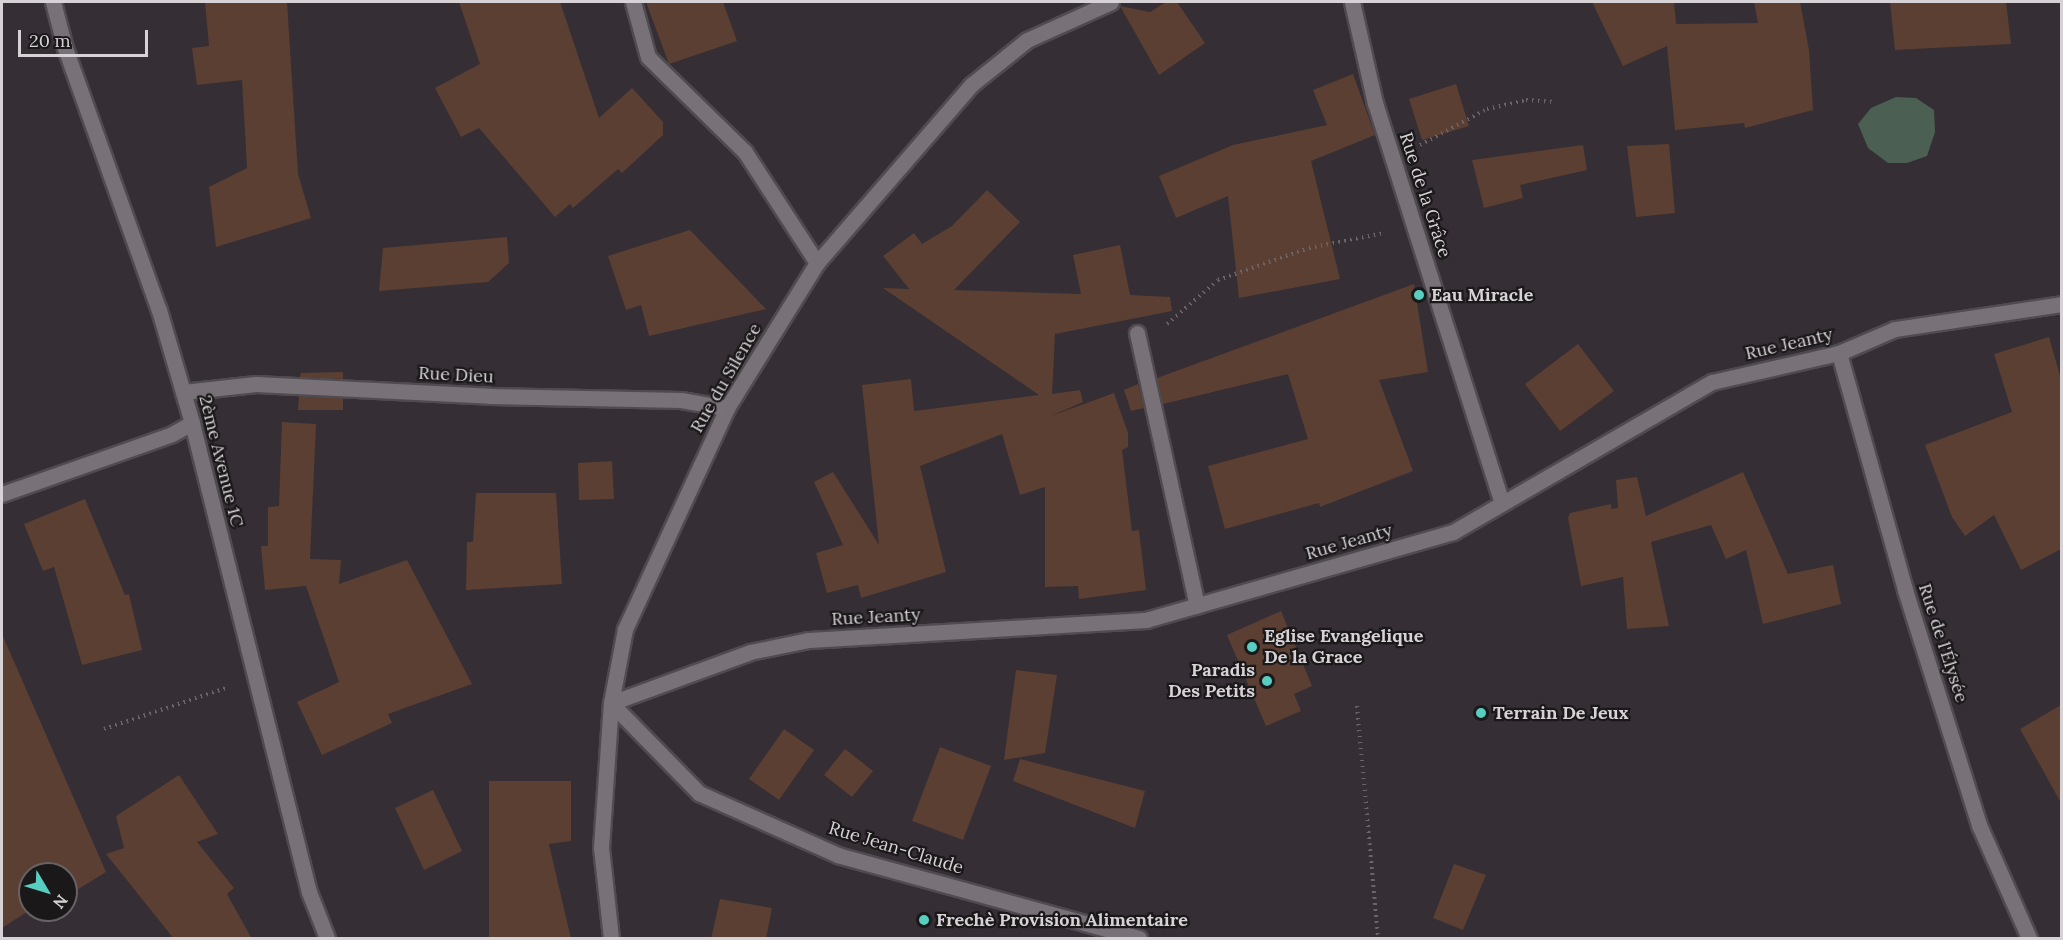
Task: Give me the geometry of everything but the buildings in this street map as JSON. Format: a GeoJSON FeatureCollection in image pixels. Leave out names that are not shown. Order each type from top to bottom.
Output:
{"type":"FeatureCollection","features":[{"type":"Feature","properties":{"kind":"street","name":"2ème Avenue 1C"},"geometry":{"type":"LineString","coordinates":[[53,2],[64,48],[159,310],[183,392],[309,892],[327,939]]}},
{"type":"Feature","properties":{"kind":"street"},"geometry":{"type":"LineString","coordinates":[[633,2],[648,57],[745,152],[817,263]]}},
{"type":"Feature","properties":{"kind":"street","name":"Rue du Silence"},"geometry":{"type":"LineString","coordinates":[[611,939],[601,848],[611,702],[624,629],[727,408],[817,263],[971,85],[1027,40],[1111,2]]}},
{"type":"Feature","properties":{"kind":"street","name":"Rue de la Grâce"},"geometry":{"type":"LineString","coordinates":[[1352,2],[1375,103],[1501,501]]}},
{"type":"Feature","properties":{"kind":"street","name":"Rue Jeanty"},"geometry":{"type":"LineString","coordinates":[[611,702],[750,652],[808,640],[1146,620],[1453,532],[1501,501],[1585,457],[1712,382],[1839,353],[1895,329],[2061,304]]}},
{"type":"Feature","properties":{"kind":"street"},"geometry":{"type":"LineString","coordinates":[[1137,333],[1197,605]]}},
{"type":"Feature","properties":{"kind":"street","name":"Rue de l'Élysée"},"geometry":{"type":"LineString","coordinates":[[1839,353],[1905,590],[1979,825],[2029,939]]}},
{"type":"Feature","properties":{"kind":"street","name":"Rue Dieu"},"geometry":{"type":"LineString","coordinates":[[183,392],[256,384],[490,396],[681,400],[727,408]]}},
{"type":"Feature","properties":{"kind":"street"},"geometry":{"type":"LineString","coordinates":[[2,494],[172,434],[192,423]]}},
{"type":"Feature","properties":{"kind":"street","name":"Rue Jean-Claude"},"geometry":{"type":"LineString","coordinates":[[611,702],[699,792],[838,855],[1139,939]]}},
{"type":"Feature","properties":{"kind":"path"},"geometry":{"type":"LineString","coordinates":[[1393,159],[1487,109],[1526,100],[1554,102]]}},
{"type":"Feature","properties":{"kind":"path"},"geometry":{"type":"LineString","coordinates":[[1140,348],[1218,280],[1309,248],[1414,227]]}},
{"type":"Feature","properties":{"kind":"path"},"geometry":{"type":"LineString","coordinates":[[104,729],[256,678]]}},
{"type":"Feature","properties":{"kind":"path"},"geometry":{"type":"LineString","coordinates":[[1357,706],[1378,939]]}},
{"type":"Feature","properties":{"kind":"green space"},"geometry":{"type":"Polygon","coordinates":[[[1896,97],[1916,98],[1934,110],[1935,132],[1927,156],[1907,163],[1888,163],[1868,148],[1858,124],[1871,108],[1896,97]]]}},
{"type":"Feature","properties":{"kind":"place","name":"Eau Miracle"},"geometry":{"type":"Point","coordinates":[1419,295]}},
{"type":"Feature","properties":{"kind":"place","name":"Eglise Evangelique De la Grace"},"geometry":{"type":"Point","coordinates":[1252,647]}},
{"type":"Feature","properties":{"kind":"place","name":"Paradis Des Petits"},"geometry":{"type":"Point","coordinates":[1267,681]}},
{"type":"Feature","properties":{"kind":"place","name":"Terrain De Jeux"},"geometry":{"type":"Point","coordinates":[1481,713]}},
{"type":"Feature","properties":{"kind":"place","name":"Frechè Provision Alimentaire"},"geometry":{"type":"Point","coordinates":[924,920]}}]}
